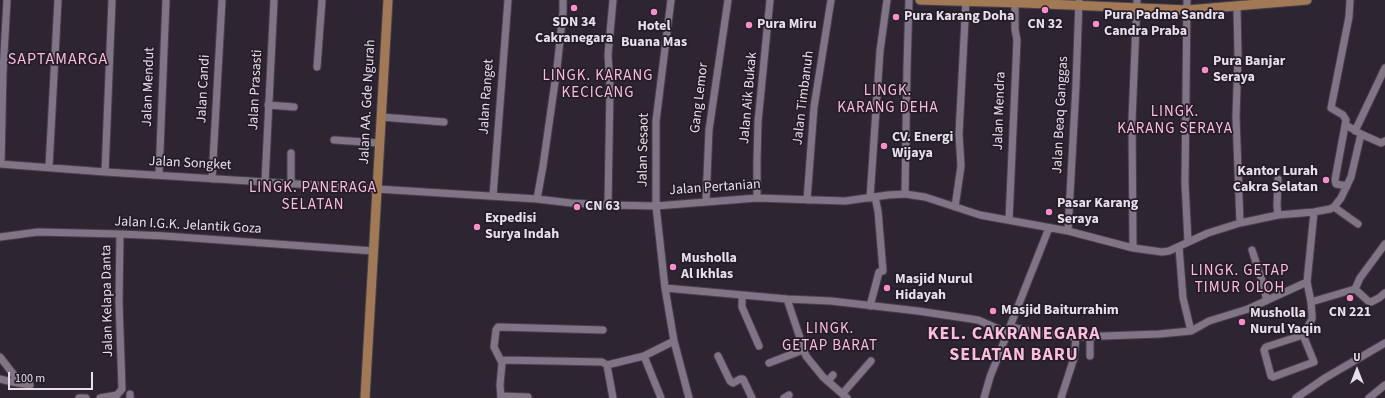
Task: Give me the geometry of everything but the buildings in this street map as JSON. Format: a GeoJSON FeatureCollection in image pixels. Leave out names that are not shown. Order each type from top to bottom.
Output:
{"type":"FeatureCollection","features":[{"type":"Feature","properties":{"kind":"main road","name":"Jalan AA. Gde Ngurah"},"geometry":{"type":"LineString","coordinates":[[365,398],[388,0]]}},
{"type":"Feature","properties":{"kind":"main road"},"geometry":{"type":"LineString","coordinates":[[920,0],[1136,4],[1187,10],[1242,4],[1307,0]]}},
{"type":"Feature","properties":{"kind":"street"},"geometry":{"type":"LineString","coordinates":[[0,164],[7,0]]}},
{"type":"Feature","properties":{"kind":"street"},"geometry":{"type":"LineString","coordinates":[[49,167],[58,0]]}},
{"type":"Feature","properties":{"kind":"street"},"geometry":{"type":"LineString","coordinates":[[105,172],[112,0]]}},
{"type":"Feature","properties":{"kind":"street","name":"Jalan Mendut"},"geometry":{"type":"LineString","coordinates":[[159,175],[166,0]]}},
{"type":"Feature","properties":{"kind":"street","name":"Jalan Candi"},"geometry":{"type":"LineString","coordinates":[[212,179],[222,0]]}},
{"type":"Feature","properties":{"kind":"street","name":"Jalan Prasasti"},"geometry":{"type":"LineString","coordinates":[[265,182],[274,0]]}},
{"type":"Feature","properties":{"kind":"street"},"geometry":{"type":"LineString","coordinates":[[317,67],[322,0]]}},
{"type":"Feature","properties":{"kind":"street","name":"Jalan Ranget"},"geometry":{"type":"LineString","coordinates":[[493,196],[508,0]]}},
{"type":"Feature","properties":{"kind":"street"},"geometry":{"type":"LineString","coordinates":[[537,199],[557,62],[563,0]]}},
{"type":"Feature","properties":{"kind":"street"},"geometry":{"type":"LineString","coordinates":[[608,205],[610,87],[608,55],[613,0]]}},
{"type":"Feature","properties":{"kind":"street","name":"Jalan Sesaot"},"geometry":{"type":"LineString","coordinates":[[671,0],[656,121],[656,206],[665,288],[674,341],[689,398]]}},
{"type":"Feature","properties":{"kind":"street","name":"Gang Lemor"},"geometry":{"type":"LineString","coordinates":[[706,201],[709,130],[728,0]]}},
{"type":"Feature","properties":{"kind":"street","name":"Jalan Aik Bukak"},"geometry":{"type":"LineString","coordinates":[[757,198],[758,122],[770,0]]}},
{"type":"Feature","properties":{"kind":"street","name":"Jalan Timbanuh"},"geometry":{"type":"LineString","coordinates":[[807,200],[814,107],[831,0]]}},
{"type":"Feature","properties":{"kind":"street"},"geometry":{"type":"LineString","coordinates":[[870,306],[879,272],[883,271],[878,211],[872,197],[880,51],[886,0]]}},
{"type":"Feature","properties":{"kind":"street"},"geometry":{"type":"LineString","coordinates":[[905,194],[909,0]]}},
{"type":"Feature","properties":{"kind":"street"},"geometry":{"type":"LineString","coordinates":[[1187,0],[1185,183],[1188,242]]}},
{"type":"Feature","properties":{"kind":"street"},"geometry":{"type":"LineString","coordinates":[[1347,186],[1336,184],[1335,180],[1346,120],[1344,116],[1331,108],[1349,17],[1350,0]]}},
{"type":"Feature","properties":{"kind":"street"},"geometry":{"type":"LineString","coordinates":[[955,207],[961,166],[959,134],[966,1]]}},
{"type":"Feature","properties":{"kind":"street","name":"Jalan Mendra"},"geometry":{"type":"LineString","coordinates":[[1009,220],[1017,40],[1015,30],[1020,2]]}},
{"type":"Feature","properties":{"kind":"street","name":"Jalan Beaq Ganggas"},"geometry":{"type":"LineString","coordinates":[[1068,231],[1076,85],[1078,3]]}},
{"type":"Feature","properties":{"kind":"street"},"geometry":{"type":"LineString","coordinates":[[1133,248],[1132,120],[1136,4]]}},
{"type":"Feature","properties":{"kind":"street"},"geometry":{"type":"LineString","coordinates":[[1240,223],[1236,117],[1242,4]]}},
{"type":"Feature","properties":{"kind":"street"},"geometry":{"type":"LineString","coordinates":[[1358,224],[1334,207],[1338,203],[1351,177],[1358,132],[1385,68]]}},
{"type":"Feature","properties":{"kind":"street"},"geometry":{"type":"LineString","coordinates":[[268,105],[294,107]]}},
{"type":"Feature","properties":{"kind":"street"},"geometry":{"type":"LineString","coordinates":[[381,117],[444,122]]}},
{"type":"Feature","properties":{"kind":"street"},"geometry":{"type":"LineString","coordinates":[[1346,125],[1380,143],[1385,141]]}},
{"type":"Feature","properties":{"kind":"street"},"geometry":{"type":"LineString","coordinates":[[334,140],[380,143]]}},
{"type":"Feature","properties":{"kind":"street"},"geometry":{"type":"LineString","coordinates":[[291,153],[291,183]]}},
{"type":"Feature","properties":{"kind":"street","name":"Jalan Songket"},"geometry":{"type":"LineString","coordinates":[[0,164],[378,190]]}},
{"type":"Feature","properties":{"kind":"street"},"geometry":{"type":"LineString","coordinates":[[1278,179],[1276,206],[1278,215]]}},
{"type":"Feature","properties":{"kind":"street","name":"Jalan Pertanian"},"geometry":{"type":"LineString","coordinates":[[378,190],[493,196],[571,203],[656,206],[757,198],[845,201],[905,194],[925,197],[980,215],[1068,231],[1133,248],[1162,252],[1179,247],[1208,233],[1240,223],[1278,215],[1314,212],[1334,207]]}},
{"type":"Feature","properties":{"kind":"street"},"geometry":{"type":"LineString","coordinates":[[1303,335],[1314,362],[1273,377],[1271,376],[1264,352],[1265,348],[1303,335],[1312,319],[1312,302],[1307,282],[1314,212]]}},
{"type":"Feature","properties":{"kind":"street"},"geometry":{"type":"LineString","coordinates":[[984,398],[990,377],[1050,228]]}},
{"type":"Feature","properties":{"kind":"street","name":"Jalan I.G.K. Jelantik Goza"},"geometry":{"type":"LineString","coordinates":[[0,237],[38,232],[120,234],[374,251]]}},
{"type":"Feature","properties":{"kind":"street","name":"Jalan Kelapa Danta"},"geometry":{"type":"LineString","coordinates":[[100,398],[120,394],[122,390],[119,327],[120,234]]}},
{"type":"Feature","properties":{"kind":"street"},"geometry":{"type":"LineString","coordinates":[[1356,289],[1360,278],[1385,244]]}},
{"type":"Feature","properties":{"kind":"street"},"geometry":{"type":"LineString","coordinates":[[1179,247],[1183,298],[1191,331]]}},
{"type":"Feature","properties":{"kind":"street"},"geometry":{"type":"LineString","coordinates":[[1252,250],[1265,290],[1266,300]]}},
{"type":"Feature","properties":{"kind":"street"},"geometry":{"type":"LineString","coordinates":[[665,288],[787,300],[831,301],[918,311],[978,320],[1009,330],[1076,338],[1191,331],[1209,321],[1248,309],[1307,282]]}},
{"type":"Feature","properties":{"kind":"street"},"geometry":{"type":"LineString","coordinates":[[1312,302],[1356,289]]}},
{"type":"Feature","properties":{"kind":"street"},"geometry":{"type":"LineString","coordinates":[[1356,289],[1368,301],[1371,302],[1380,298],[1385,293]]}},
{"type":"Feature","properties":{"kind":"street"},"geometry":{"type":"LineString","coordinates":[[742,295],[742,307],[760,346]]}},
{"type":"Feature","properties":{"kind":"street"},"geometry":{"type":"LineString","coordinates":[[787,300],[803,350],[813,366],[845,396],[871,361]]}},
{"type":"Feature","properties":{"kind":"street"},"geometry":{"type":"LineString","coordinates":[[528,397],[501,397],[500,385],[502,360],[494,347],[497,328],[500,326],[603,330]]}},
{"type":"Feature","properties":{"kind":"street"},"geometry":{"type":"LineString","coordinates":[[1090,337],[1090,356]]}},
{"type":"Feature","properties":{"kind":"street"},"geometry":{"type":"LineString","coordinates":[[1061,398],[1074,358],[1076,338]]}},
{"type":"Feature","properties":{"kind":"street"},"geometry":{"type":"LineString","coordinates":[[502,360],[602,362],[607,365],[644,356],[674,341]]}},
{"type":"Feature","properties":{"kind":"street"},"geometry":{"type":"LineString","coordinates":[[1296,398],[1325,378],[1385,343]]}},
{"type":"Feature","properties":{"kind":"street"},"geometry":{"type":"LineString","coordinates":[[769,363],[803,350]]}},
{"type":"Feature","properties":{"kind":"street"},"geometry":{"type":"LineString","coordinates":[[644,356],[661,398]]}},
{"type":"Feature","properties":{"kind":"street"},"geometry":{"type":"LineString","coordinates":[[718,356],[730,381],[733,383],[743,379],[752,398]]}},
{"type":"Feature","properties":{"kind":"street"},"geometry":{"type":"LineString","coordinates":[[0,357],[14,375],[18,383]]}},
{"type":"Feature","properties":{"kind":"street"},"geometry":{"type":"LineString","coordinates":[[607,365],[613,398]]}},
{"type":"Feature","properties":{"kind":"street"},"geometry":{"type":"LineString","coordinates":[[828,381],[833,375]]}},
{"type":"Feature","properties":{"kind":"street"},"geometry":{"type":"LineString","coordinates":[[0,379],[30,385]]}},
{"type":"Feature","properties":{"kind":"street"},"geometry":{"type":"LineString","coordinates":[[1370,398],[1385,385]]}},
{"type":"Feature","properties":{"kind":"street"},"geometry":{"type":"LineString","coordinates":[[79,398],[86,398]]}},
{"type":"Feature","properties":{"kind":"place","name":"SDN 34 Cakranegara"},"geometry":{"type":"Point","coordinates":[574,8]}},
{"type":"Feature","properties":{"kind":"place","name":"CN 32"},"geometry":{"type":"Point","coordinates":[1045,10]}},
{"type":"Feature","properties":{"kind":"place","name":"Hotel Buana Mas"},"geometry":{"type":"Point","coordinates":[654,12]}},
{"type":"Feature","properties":{"kind":"place","name":"Pura Karang Doha"},"geometry":{"type":"Point","coordinates":[896,17]}},
{"type":"Feature","properties":{"kind":"place","name":"Pura Padma Sandra Candra Praba"},"geometry":{"type":"Point","coordinates":[1096,24]}},
{"type":"Feature","properties":{"kind":"place","name":"Pura Miru"},"geometry":{"type":"Point","coordinates":[749,25]}},
{"type":"Feature","properties":{"kind":"place","name":"Pura Banjar Seraya"},"geometry":{"type":"Point","coordinates":[1205,70]}},
{"type":"Feature","properties":{"kind":"place","name":"CV. Energi Wijaya"},"geometry":{"type":"Point","coordinates":[884,146]}},
{"type":"Feature","properties":{"kind":"place","name":"Kantor Lurah Cakra Selatan"},"geometry":{"type":"Point","coordinates":[1326,180]}},
{"type":"Feature","properties":{"kind":"place","name":"CN 63"},"geometry":{"type":"Point","coordinates":[577,207]}},
{"type":"Feature","properties":{"kind":"place","name":"Pasar Karang Seraya"},"geometry":{"type":"Point","coordinates":[1049,212]}},
{"type":"Feature","properties":{"kind":"place","name":"Expedisi Surya Indah"},"geometry":{"type":"Point","coordinates":[477,227]}},
{"type":"Feature","properties":{"kind":"place","name":"Musholla Al Ikhlas"},"geometry":{"type":"Point","coordinates":[673,267]}},
{"type":"Feature","properties":{"kind":"place","name":"Masjid Nurul Hidayah"},"geometry":{"type":"Point","coordinates":[887,288]}},
{"type":"Feature","properties":{"kind":"place","name":"CN 221"},"geometry":{"type":"Point","coordinates":[1350,298]}},
{"type":"Feature","properties":{"kind":"place","name":"Masjid Baiturrahim"},"geometry":{"type":"Point","coordinates":[993,311]}},
{"type":"Feature","properties":{"kind":"place","name":"Musholla Nurul Yaqin"},"geometry":{"type":"Point","coordinates":[1242,322]}},
{"type":"Feature","properties":{"kind":"district","name":"SAPTAMARGA"},"geometry":{"type":"Point","coordinates":[58,60]}},
{"type":"Feature","properties":{"kind":"district","name":"LINGK. KARANG KECICANG"},"geometry":{"type":"Point","coordinates":[598,86]}},
{"type":"Feature","properties":{"kind":"district","name":"LINGK. KARANG DEHA"},"geometry":{"type":"Point","coordinates":[888,100]}},
{"type":"Feature","properties":{"kind":"district","name":"LINGK. KARANG SERAYA"},"geometry":{"type":"Point","coordinates":[1175,122]}},
{"type":"Feature","properties":{"kind":"district","name":"LINGK. PANERAGA SELATAN"},"geometry":{"type":"Point","coordinates":[313,198]}},
{"type":"Feature","properties":{"kind":"district","name":"LINGK. GETAP TIMUR OLOH"},"geometry":{"type":"Point","coordinates":[1240,280]}},
{"type":"Feature","properties":{"kind":"district","name":"LINGK. GETAP BARAT"},"geometry":{"type":"Point","coordinates":[830,338]}},
{"type":"Feature","properties":{"kind":"district","name":"KEL. CAKRANEGARA SELATAN BARU"},"geometry":{"type":"Point","coordinates":[1014,345]}}]}
